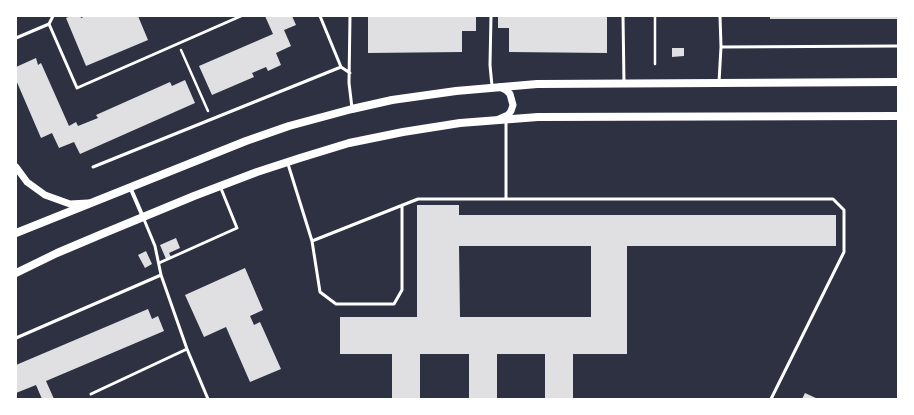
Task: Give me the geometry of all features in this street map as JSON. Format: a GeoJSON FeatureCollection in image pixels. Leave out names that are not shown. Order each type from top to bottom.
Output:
{"type":"FeatureCollection","features":[{"type":"Feature","properties":{"kind":"main road"},"geometry":{"type":"LineString","coordinates":[[16,233],[253,138],[289,126],[392,100],[494,86],[537,84],[898,82]]}},
{"type":"Feature","properties":{"kind":"main road"},"geometry":{"type":"LineString","coordinates":[[16,268],[57,253],[220,186],[287,162],[349,143],[403,132],[460,123],[506,119],[570,117],[898,116]]}},
{"type":"Feature","properties":{"kind":"main road"},"geometry":{"type":"LineString","coordinates":[[16,273],[57,253]]}},
{"type":"Feature","properties":{"kind":"street"},"geometry":{"type":"LineString","coordinates":[[494,86],[501,87],[510,94],[513,105],[508,115],[497,120]]}},
{"type":"Feature","properties":{"kind":"street"},"geometry":{"type":"LineString","coordinates":[[16,167],[27,182],[45,195],[70,204],[90,203]]}},
{"type":"Feature","properties":{"kind":"street"},"geometry":{"type":"LineString","coordinates":[[130,187],[143,217]]}},
{"type":"Feature","properties":{"kind":"lane"},"geometry":{"type":"LineString","coordinates":[[16,38],[49,24],[54,16]]}},
{"type":"Feature","properties":{"kind":"lane"},"geometry":{"type":"LineString","coordinates":[[49,24],[77,88],[241,16]]}},
{"type":"Feature","properties":{"kind":"lane"},"geometry":{"type":"LineString","coordinates":[[320,16],[341,67],[350,73]]}},
{"type":"Feature","properties":{"kind":"lane"},"geometry":{"type":"LineString","coordinates":[[350,16],[350,83],[352,109]]}},
{"type":"Feature","properties":{"kind":"lane"},"geometry":{"type":"LineString","coordinates":[[490,16],[490,65],[494,86]]}},
{"type":"Feature","properties":{"kind":"lane"},"geometry":{"type":"LineString","coordinates":[[623,16],[624,83]]}},
{"type":"Feature","properties":{"kind":"lane"},"geometry":{"type":"LineString","coordinates":[[719,82],[721,47],[720,16]]}},
{"type":"Feature","properties":{"kind":"lane"},"geometry":{"type":"LineString","coordinates":[[721,47],[898,46]]}},
{"type":"Feature","properties":{"kind":"lane"},"geometry":{"type":"LineString","coordinates":[[93,167],[341,67]]}},
{"type":"Feature","properties":{"kind":"lane"},"geometry":{"type":"LineString","coordinates":[[506,119],[506,199]]}},
{"type":"Feature","properties":{"kind":"lane"},"geometry":{"type":"LineString","coordinates":[[287,162],[312,241],[320,292],[336,304],[394,304],[402,290],[402,205]]}},
{"type":"Feature","properties":{"kind":"lane"},"geometry":{"type":"LineString","coordinates":[[159,263],[237,228],[220,186]]}},
{"type":"Feature","properties":{"kind":"lane"},"geometry":{"type":"LineString","coordinates":[[312,241],[418,199],[833,199],[844,210],[844,252],[771,399]]}},
{"type":"Feature","properties":{"kind":"lane"},"geometry":{"type":"LineString","coordinates":[[143,217],[155,246],[161,274],[187,349],[208,399]]}},
{"type":"Feature","properties":{"kind":"lane"},"geometry":{"type":"LineString","coordinates":[[16,338],[161,274]]}},
{"type":"Feature","properties":{"kind":"lane"},"geometry":{"type":"LineString","coordinates":[[91,394],[187,349]]}},
{"type":"Feature","properties":{"kind":"path"},"geometry":{"type":"LineString","coordinates":[[655,16],[655,64]]}},
{"type":"Feature","properties":{"kind":"path"},"geometry":{"type":"LineString","coordinates":[[178,44],[212,119]]}},
{"type":"Feature","properties":{"kind":"building"},"geometry":{"type":"Polygon","coordinates":[[[71,16],[80,16],[81,18],[86,16],[138,16],[148,40],[86,66],[66,18],[71,16]]]}},
{"type":"Feature","properties":{"kind":"building"},"geometry":{"type":"Polygon","coordinates":[[[265,16],[292,16],[296,25],[284,30],[291,46],[276,53],[281,65],[268,71],[266,67],[252,73],[254,77],[212,95],[199,66],[273,34],[265,16]]]}},
{"type":"Feature","properties":{"kind":"building"},"geometry":{"type":"Polygon","coordinates":[[[368,16],[476,16],[476,31],[462,31],[462,52],[368,53],[368,16]]]}},
{"type":"Feature","properties":{"kind":"building"},"geometry":{"type":"Polygon","coordinates":[[[498,16],[607,16],[607,53],[509,52],[509,28],[498,28],[498,16]]]}},
{"type":"Feature","properties":{"kind":"building"},"geometry":{"type":"Polygon","coordinates":[[[770,16],[898,16],[898,19],[770,19],[770,16]]]}},
{"type":"Feature","properties":{"kind":"building"},"geometry":{"type":"Polygon","coordinates":[[[672,48],[684,48],[684,56],[672,57],[672,48]]]}},
{"type":"Feature","properties":{"kind":"building"},"geometry":{"type":"Polygon","coordinates":[[[36,58],[38,65],[41,63],[69,126],[76,122],[78,126],[98,118],[96,115],[170,82],[172,86],[185,80],[195,103],[80,154],[74,142],[59,148],[52,133],[41,138],[16,80],[16,67],[36,58]]]}},
{"type":"Feature","properties":{"kind":"building"},"geometry":{"type":"Polygon","coordinates":[[[417,205],[459,205],[459,215],[836,215],[836,246],[627,246],[627,354],[573,354],[573,399],[545,399],[545,354],[497,354],[497,399],[469,399],[469,354],[420,354],[420,399],[392,399],[392,354],[340,354],[340,317],[417,317],[417,205]],[[459,246],[460,317],[591,317],[591,246],[459,246]]]}},
{"type":"Feature","properties":{"kind":"building"},"geometry":{"type":"Polygon","coordinates":[[[176,238],[180,248],[169,253],[171,257],[166,259],[160,245],[176,238]]]}},
{"type":"Feature","properties":{"kind":"building"},"geometry":{"type":"Polygon","coordinates":[[[146,251],[152,264],[145,268],[138,255],[146,251]]]}},
{"type":"Feature","properties":{"kind":"building"},"geometry":{"type":"Polygon","coordinates":[[[245,268],[263,310],[250,316],[254,325],[260,322],[281,369],[250,382],[226,327],[204,337],[185,295],[245,268]]]}},
{"type":"Feature","properties":{"kind":"building"},"geometry":{"type":"Polygon","coordinates":[[[148,309],[152,319],[158,316],[164,331],[46,381],[54,399],[42,399],[36,385],[16,393],[16,365],[148,309]]]}},
{"type":"Feature","properties":{"kind":"building"},"geometry":{"type":"Polygon","coordinates":[[[805,393],[818,399],[802,399],[805,393]]]}}]}
